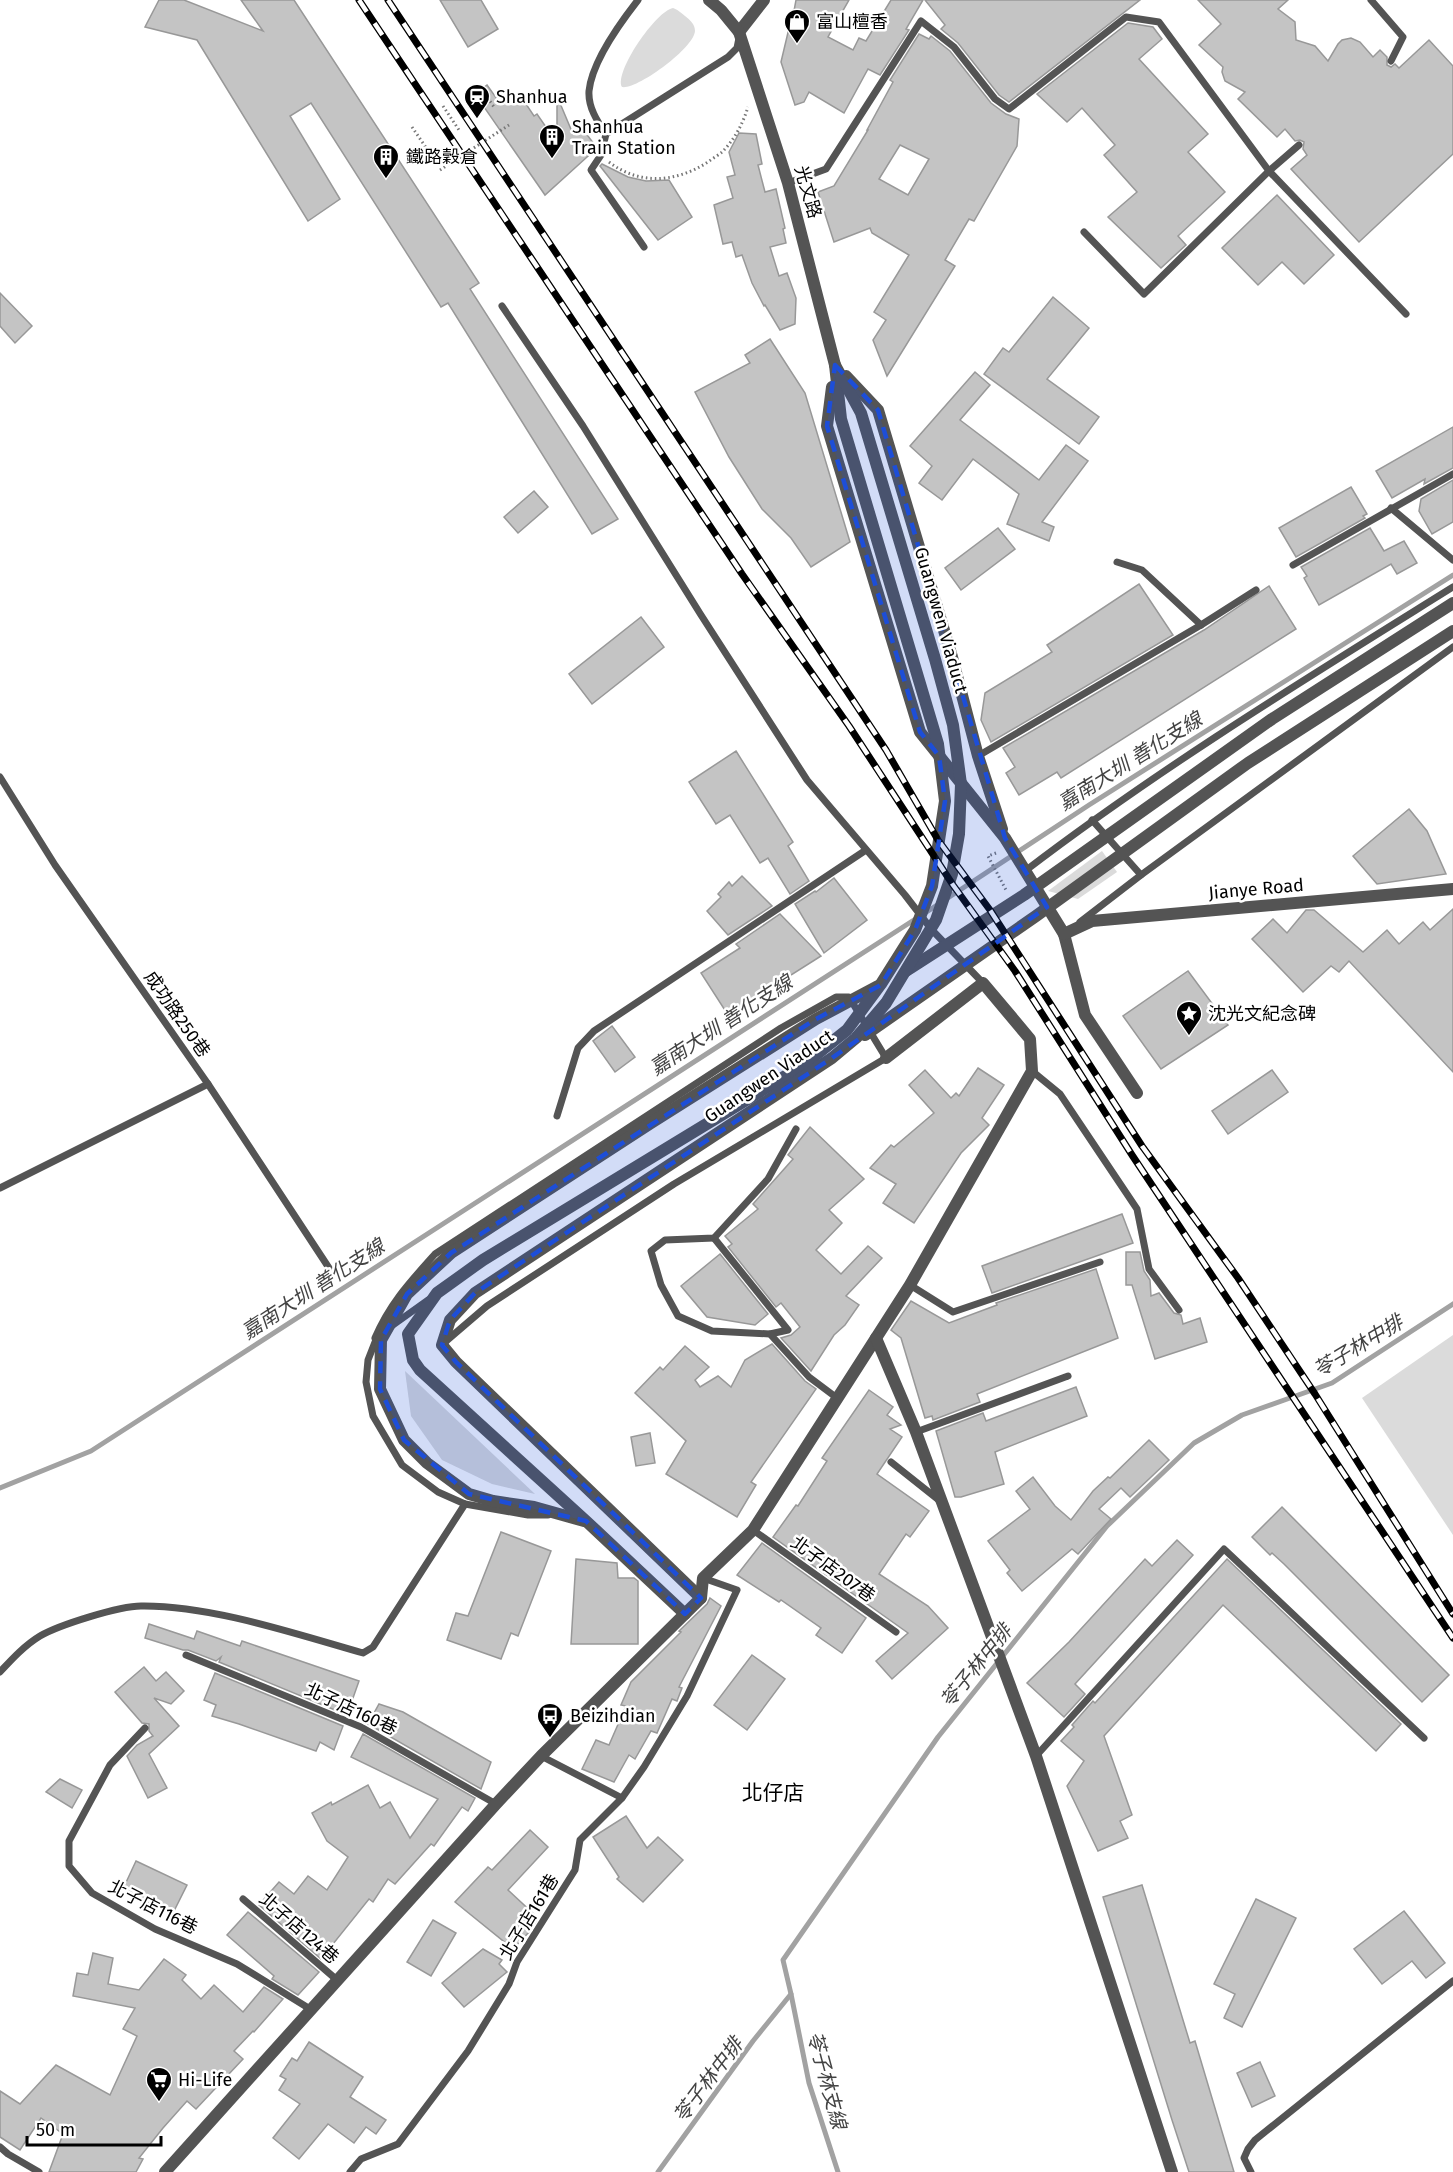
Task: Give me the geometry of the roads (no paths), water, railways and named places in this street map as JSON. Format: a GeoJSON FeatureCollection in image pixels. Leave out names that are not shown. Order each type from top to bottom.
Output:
{"type":"FeatureCollection","features":[{"type":"Feature","properties":{"kind":"street"},"geometry":{"type":"LineString","coordinates":[[709,0],[721,10],[739,32],[764,0]]}},
{"type":"Feature","properties":{"kind":"street","name":"光文路"},"geometry":{"type":"LineString","coordinates":[[739,32],[788,183],[835,365]]}},
{"type":"Feature","properties":{"kind":"street"},"geometry":{"type":"LineString","coordinates":[[835,365],[878,410],[952,657],[978,756],[1005,838]]}},
{"type":"Feature","properties":{"kind":"street"},"geometry":{"type":"LineString","coordinates":[[835,365],[827,426],[920,732],[1005,838],[1064,934],[1085,1015],[1137,1092]]}},
{"type":"Feature","properties":{"kind":"street","name":"Guangwen Viaduct"},"geometry":{"type":"LineString","coordinates":[[442,1345],[450,1320],[475,1293],[831,1058],[856,1038],[886,1003],[936,920],[952,874],[959,834],[961,784],[953,725],[861,413],[835,365]]}},
{"type":"Feature","properties":{"kind":"street","name":"Guangwen Viaduct"},"geometry":{"type":"LineString","coordinates":[[685,1614],[420,1370],[413,1360],[408,1334],[437,1293],[483,1260],[802,1066],[848,1030],[881,984],[915,930],[932,886],[945,801],[938,744],[841,418],[835,365]]}},
{"type":"Feature","properties":{"kind":"street"},"geometry":{"type":"LineString","coordinates":[[586,1521],[534,1507],[494,1501],[469,1494],[427,1462],[404,1440],[380,1389],[381,1340],[407,1294],[460,1246],[816,1019],[932,956],[1024,895],[1272,719],[1453,603]]}},
{"type":"Feature","properties":{"kind":"street"},"geometry":{"type":"LineString","coordinates":[[831,1058],[1036,916],[1248,763],[1453,631]]}},
{"type":"Feature","properties":{"kind":"street"},"geometry":{"type":"LineString","coordinates":[[954,775],[978,756]]}},
{"type":"Feature","properties":{"kind":"street","name":"Jianye Road"},"geometry":{"type":"LineString","coordinates":[[1064,934],[1092,921],[1453,889]]}},
{"type":"Feature","properties":{"kind":"street"},"geometry":{"type":"LineString","coordinates":[[165,2172],[496,1804],[541,1756],[701,1598],[703,1578],[753,1530],[910,1285],[1032,1071],[1029,1039],[983,983],[886,1058]]}},
{"type":"Feature","properties":{"kind":"street"},"geometry":{"type":"LineString","coordinates":[[876,1338],[916,1432],[990,1637],[1036,1756],[1172,2172]]}},
{"type":"Feature","properties":{"kind":"street"},"geometry":{"type":"LineString","coordinates":[[442,1345],[456,1362],[701,1598]]}},
{"type":"Feature","properties":{"kind":"lane"},"geometry":{"type":"LineString","coordinates":[[638,0],[625,16],[600,60],[591,83],[589,91],[593,111],[606,134],[601,155],[591,170],[645,247]]}},
{"type":"Feature","properties":{"kind":"lane"},"geometry":{"type":"LineString","coordinates":[[1371,0],[1403,37],[1391,61]]}},
{"type":"Feature","properties":{"kind":"lane"},"geometry":{"type":"LineString","coordinates":[[788,183],[826,168],[921,21],[954,47],[995,99],[1009,109],[1126,17],[1159,22],[1269,171],[1407,315]]}},
{"type":"Feature","properties":{"kind":"lane"},"geometry":{"type":"LineString","coordinates":[[606,134],[728,57],[739,43],[739,32]]}},
{"type":"Feature","properties":{"kind":"lane"},"geometry":{"type":"LineString","coordinates":[[1084,231],[1144,294],[1269,171],[1299,145]]}},
{"type":"Feature","properties":{"kind":"lane"},"geometry":{"type":"LineString","coordinates":[[502,306],[583,426],[807,780],[932,930],[983,983]]}},
{"type":"Feature","properties":{"kind":"lane"},"geometry":{"type":"LineString","coordinates":[[1293,565],[1453,474]]}},
{"type":"Feature","properties":{"kind":"lane"},"geometry":{"type":"LineString","coordinates":[[1391,508],[1453,560]]}},
{"type":"Feature","properties":{"kind":"lane"},"geometry":{"type":"LineString","coordinates":[[1117,562],[1142,570],[1201,625]]}},
{"type":"Feature","properties":{"kind":"lane"},"geometry":{"type":"LineString","coordinates":[[1025,872],[1092,820],[1239,720],[1453,587]]}},
{"type":"Feature","properties":{"kind":"lane"},"geometry":{"type":"LineString","coordinates":[[978,756],[1201,625],[1256,590]]}},
{"type":"Feature","properties":{"kind":"lane"},"geometry":{"type":"LineString","coordinates":[[1064,934],[1453,647]]}},
{"type":"Feature","properties":{"kind":"lane","name":"成功路250巷"},"geometry":{"type":"LineString","coordinates":[[0,777],[55,865],[208,1084],[329,1268]]}},
{"type":"Feature","properties":{"kind":"lane"},"geometry":{"type":"LineString","coordinates":[[1092,820],[1141,875]]}},
{"type":"Feature","properties":{"kind":"lane"},"geometry":{"type":"LineString","coordinates":[[557,1116],[578,1048],[594,1031],[866,850]]}},
{"type":"Feature","properties":{"kind":"lane"},"geometry":{"type":"LineString","coordinates":[[442,1345],[487,1306],[674,1184],[886,1058],[849,997],[836,997],[781,1028],[435,1254],[399,1294],[385,1315],[368,1360],[366,1382],[373,1416],[402,1465],[438,1492],[465,1504],[528,1515],[561,1515]]}},
{"type":"Feature","properties":{"kind":"lane"},"geometry":{"type":"LineString","coordinates":[[1032,1071],[1060,1094],[1137,1209],[1149,1269],[1179,1310]]}},
{"type":"Feature","properties":{"kind":"lane"},"geometry":{"type":"LineString","coordinates":[[0,1188],[208,1084]]}},
{"type":"Feature","properties":{"kind":"lane"},"geometry":{"type":"LineString","coordinates":[[714,1238],[788,1330],[770,1334],[712,1331],[678,1316],[661,1285],[651,1251],[665,1240],[714,1238],[768,1179],[796,1129]]}},
{"type":"Feature","properties":{"kind":"lane"},"geometry":{"type":"LineString","coordinates":[[910,1285],[953,1312],[1100,1262]]}},
{"type":"Feature","properties":{"kind":"lane"},"geometry":{"type":"LineString","coordinates":[[375,1338],[437,1293]]}},
{"type":"Feature","properties":{"kind":"lane"},"geometry":{"type":"LineString","coordinates":[[770,1334],[809,1377],[837,1398]]}},
{"type":"Feature","properties":{"kind":"lane"},"geometry":{"type":"LineString","coordinates":[[916,1432],[1068,1376]]}},
{"type":"Feature","properties":{"kind":"lane"},"geometry":{"type":"LineString","coordinates":[[891,1462],[942,1503]]}},
{"type":"Feature","properties":{"kind":"lane"},"geometry":{"type":"LineString","coordinates":[[0,1672],[41,1635],[90,1617],[138,1606],[206,1612],[287,1631],[363,1653],[373,1647],[465,1504]]}},
{"type":"Feature","properties":{"kind":"lane","name":"北子店207巷"},"geometry":{"type":"LineString","coordinates":[[753,1530],[896,1632]]}},
{"type":"Feature","properties":{"kind":"lane"},"geometry":{"type":"LineString","coordinates":[[1036,1756],[1224,1548],[1424,1738]]}},
{"type":"Feature","properties":{"kind":"lane","name":"北子店161巷"},"geometry":{"type":"LineString","coordinates":[[350,2172],[361,2160],[398,2144],[449,2078],[575,1870],[580,1840],[622,1798],[644,1767],[687,1696],[737,1590],[703,1578]]}},
{"type":"Feature","properties":{"kind":"lane","name":"北子店160巷"},"geometry":{"type":"LineString","coordinates":[[186,1655],[361,1727],[496,1804]]}},
{"type":"Feature","properties":{"kind":"lane","name":"北子店116巷"},"geometry":{"type":"LineString","coordinates":[[145,1728],[110,1765],[69,1841],[69,1866],[92,1893],[155,1929],[237,1964],[310,2009]]}},
{"type":"Feature","properties":{"kind":"lane"},"geometry":{"type":"LineString","coordinates":[[541,1756],[622,1798]]}},
{"type":"Feature","properties":{"kind":"lane","name":"北子店124巷"},"geometry":{"type":"LineString","coordinates":[[243,1899],[337,1980]]}},
{"type":"Feature","properties":{"kind":"lane"},"geometry":{"type":"LineString","coordinates":[[1251,2172],[1244,2158],[1255,2140],[1453,1981]]}},
{"type":"Feature","properties":{"kind":"lane"},"geometry":{"type":"LineString","coordinates":[[0,2147],[39,2172]]}},
{"type":"Feature","properties":{"kind":"waterway","name":"嘉南大圳 善化支線"},"geometry":{"type":"LineString","coordinates":[[925,913],[1089,805],[1453,575]]}},
{"type":"Feature","properties":{"kind":"waterway","name":"嘉南大圳 善化支線"},"geometry":{"type":"LineString","coordinates":[[0,1488],[91,1451],[917,918]]}},
{"type":"Feature","properties":{"kind":"waterway","name":"苓子林中排"},"geometry":{"type":"LineString","coordinates":[[658,2172],[753,2041],[791,1994],[783,1960],[938,1737],[1107,1526],[1194,1443],[1242,1415],[1332,1383],[1453,1304]]}},
{"type":"Feature","properties":{"kind":"waterway","name":"苓子林支線"},"geometry":{"type":"LineString","coordinates":[[791,1994],[809,2083],[838,2172]]}},
{"type":"Feature","properties":{"kind":"railway"},"geometry":{"type":"LineString","coordinates":[[359,0],[742,574],[849,726],[953,885],[1015,971],[1132,1155],[1453,1638]]}},
{"type":"Feature","properties":{"kind":"railway"},"geometry":{"type":"LineString","coordinates":[[388,0],[886,750],[938,840],[990,910],[1142,1146],[1238,1278],[1315,1394],[1453,1614]]}},
{"type":"Feature","properties":{"kind":"place","name":"富山檀香"},"geometry":{"type":"Point","coordinates":[797,45]}},
{"type":"Feature","properties":{"kind":"place","name":"Shanhua"},"geometry":{"type":"Point","coordinates":[477,120]}},
{"type":"Feature","properties":{"kind":"place","name":"Shanhua Train Station"},"geometry":{"type":"Point","coordinates":[552,160]}},
{"type":"Feature","properties":{"kind":"place","name":"鐵路穀倉"},"geometry":{"type":"Point","coordinates":[386,180]}},
{"type":"Feature","properties":{"kind":"place","name":"沈光文紀念碑"},"geometry":{"type":"Point","coordinates":[1189,1037]}},
{"type":"Feature","properties":{"kind":"place","name":"Beizihdian"},"geometry":{"type":"Point","coordinates":[550,1739]}},
{"type":"Feature","properties":{"kind":"place","name":"Hi-Life"},"geometry":{"type":"Point","coordinates":[159,2103]}},
{"type":"Feature","properties":{"kind":"district","name":"北仔店"},"geometry":{"type":"Point","coordinates":[773,1793]}}]}
